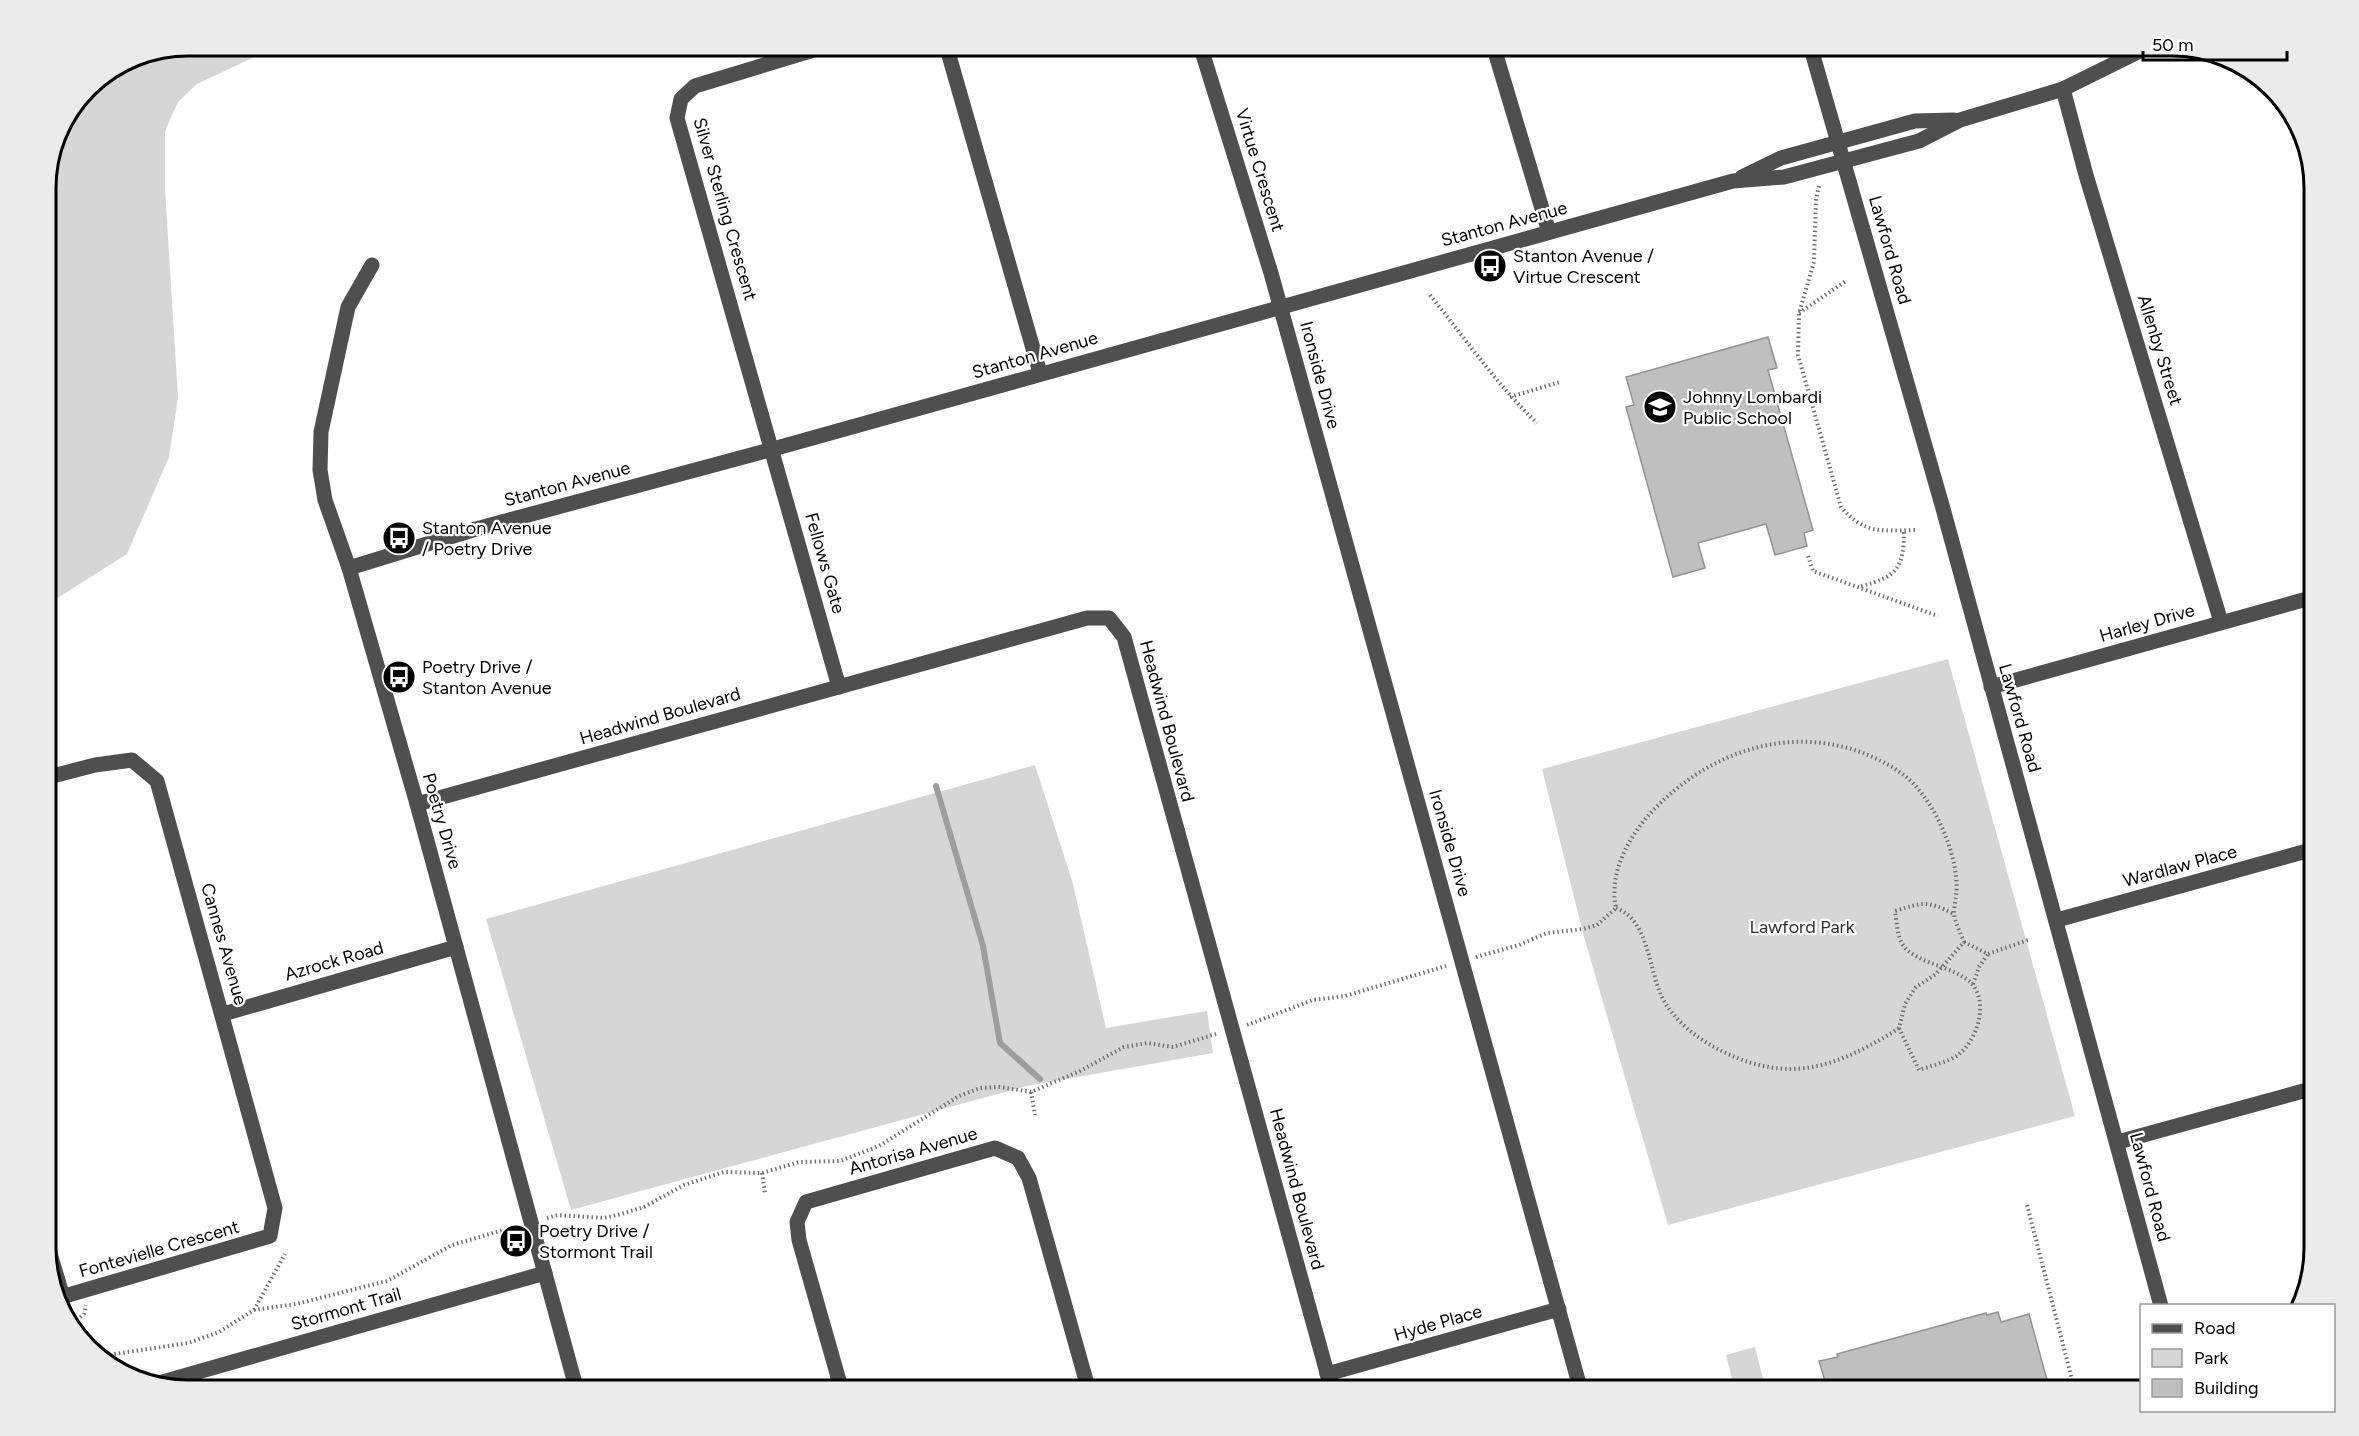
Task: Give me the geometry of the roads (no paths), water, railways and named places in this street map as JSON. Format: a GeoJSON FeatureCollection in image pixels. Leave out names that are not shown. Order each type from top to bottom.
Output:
{"type":"FeatureCollection","features":[{"type":"Feature","properties":{"kind":"street","name":"Silver Sterling Crescent"},"geometry":{"type":"LineString","coordinates":[[773,449],[677,118],[681,99],[695,86],[794,56]]}},
{"type":"Feature","properties":{"kind":"street"},"geometry":{"type":"LineString","coordinates":[[949,56],[1040,373]]}},
{"type":"Feature","properties":{"kind":"street","name":"Virtue Crescent"},"geometry":{"type":"LineString","coordinates":[[1203,56],[1281,306]]}},
{"type":"Feature","properties":{"kind":"street"},"geometry":{"type":"LineString","coordinates":[[1496,56],[1549,232]]}},
{"type":"Feature","properties":{"kind":"street","name":"Lawford Road"},"geometry":{"type":"LineString","coordinates":[[1813,56],[1882,291],[2057,920],[2161,1304]]}},
{"type":"Feature","properties":{"kind":"street","name":"Stanton Avenue"},"geometry":{"type":"LineString","coordinates":[[1733,181],[1784,177],[1919,141],[1960,120],[2063,89],[2130,56]]}},
{"type":"Feature","properties":{"kind":"street","name":"Allenby Street"},"geometry":{"type":"LineString","coordinates":[[2063,89],[2086,175],[2221,622]]}},
{"type":"Feature","properties":{"kind":"street","name":"Stanton Avenue"},"geometry":{"type":"LineString","coordinates":[[349,568],[476,529],[773,449],[1733,181],[1781,158],[1837,142],[1915,121],[1960,120]]}},
{"type":"Feature","properties":{"kind":"street","name":"Poetry Drive"},"geometry":{"type":"LineString","coordinates":[[372,265],[348,307],[321,432],[320,470],[325,500],[349,568],[417,804],[574,1380]]}},
{"type":"Feature","properties":{"kind":"street","name":"Ironside Drive"},"geometry":{"type":"LineString","coordinates":[[1281,306],[1578,1380]]}},
{"type":"Feature","properties":{"kind":"street","name":"Fellows Gate"},"geometry":{"type":"LineString","coordinates":[[773,449],[839,687]]}},
{"type":"Feature","properties":{"kind":"street","name":"Harley Drive"},"geometry":{"type":"LineString","coordinates":[[1991,687],[2303,600]]}},
{"type":"Feature","properties":{"kind":"street","name":"Headwind Boulevard"},"geometry":{"type":"LineString","coordinates":[[417,804],[1088,618],[1109,618],[1124,637],[1329,1380]]}},
{"type":"Feature","properties":{"kind":"street","name":"Cannes Avenue"},"geometry":{"type":"LineString","coordinates":[[56,775],[95,765],[132,760],[157,781],[275,1208],[270,1236]]}},
{"type":"Feature","properties":{"kind":"street","name":"Wardlaw Place"},"geometry":{"type":"LineString","coordinates":[[2057,920],[2304,852]]}},
{"type":"Feature","properties":{"kind":"street","name":"Azrock Road"},"geometry":{"type":"LineString","coordinates":[[223,1014],[456,947]]}},
{"type":"Feature","properties":{"kind":"street"},"geometry":{"type":"LineString","coordinates":[[2118,1142],[2304,1091]]}},
{"type":"Feature","properties":{"kind":"street","name":"Antorisa Avenue"},"geometry":{"type":"LineString","coordinates":[[839,1380],[799,1240],[797,1222],[806,1202],[995,1148],[1018,1158],[1029,1178],[1086,1380]]}},
{"type":"Feature","properties":{"kind":"street","name":"Fontevielle Crescent"},"geometry":{"type":"LineString","coordinates":[[65,1297],[270,1236]]}},
{"type":"Feature","properties":{"kind":"street","name":"Stormont Trail"},"geometry":{"type":"LineString","coordinates":[[173,1379],[544,1273]]}},
{"type":"Feature","properties":{"kind":"street","name":"Hyde Place"},"geometry":{"type":"LineString","coordinates":[[1327,1374],[1559,1309]]}},
{"type":"Feature","properties":{"kind":"waterway"},"geometry":{"type":"LineString","coordinates":[[936,786],[983,946],[1000,1043],[1040,1079]]}},
{"type":"Feature","properties":{"kind":"place","name":"Stanton Avenue / Virtue Crescent"},"geometry":{"type":"Point","coordinates":[1490,266]}},
{"type":"Feature","properties":{"kind":"place","name":"Johnny Lombardi Public School"},"geometry":{"type":"Point","coordinates":[1660,407]}},
{"type":"Feature","properties":{"kind":"place","name":"Stanton Avenue / Poetry Drive"},"geometry":{"type":"Point","coordinates":[399,538]}},
{"type":"Feature","properties":{"kind":"place","name":"Poetry Drive / Stanton Avenue"},"geometry":{"type":"Point","coordinates":[399,677]}},
{"type":"Feature","properties":{"kind":"place","name":"Poetry Drive / Stormont Trail"},"geometry":{"type":"Point","coordinates":[516,1241]}},
{"type":"Feature","properties":{"kind":"park label","name":"Lawford Park"},"geometry":{"type":"Point","coordinates":[1802,927]}}]}
